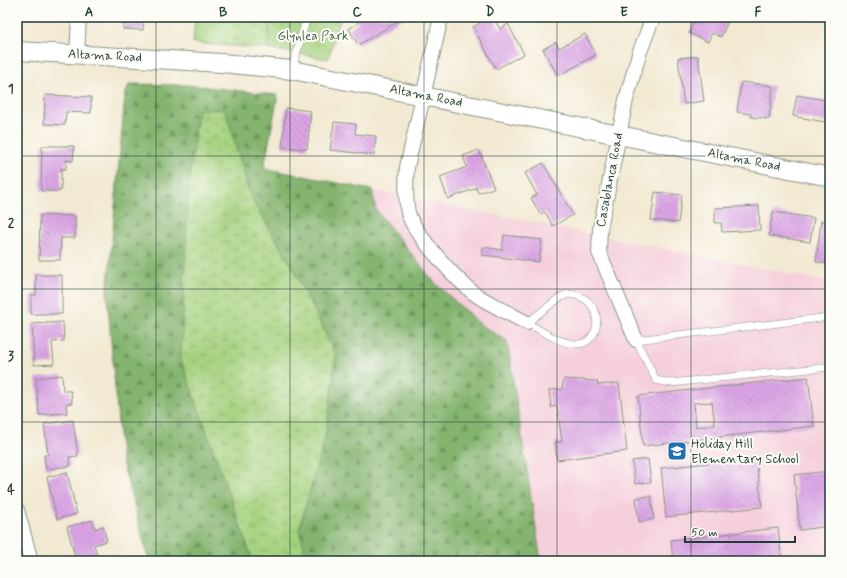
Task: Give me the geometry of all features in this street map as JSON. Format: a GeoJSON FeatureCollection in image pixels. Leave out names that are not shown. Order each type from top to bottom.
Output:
{"type":"FeatureCollection","features":[{"type":"Feature","properties":{"kind":"street"},"geometry":{"type":"LineString","coordinates":[[77,55],[79,17]]}},
{"type":"Feature","properties":{"kind":"street"},"geometry":{"type":"LineString","coordinates":[[441,17],[406,167],[405,187],[408,214],[424,240],[460,281],[480,298],[527,323]]}},
{"type":"Feature","properties":{"kind":"street","name":"Casablanca Road"},"geometry":{"type":"LineString","coordinates":[[636,340],[599,252],[600,229],[619,135],[639,54],[653,17]]}},
{"type":"Feature","properties":{"kind":"street","name":"Altama Road"},"geometry":{"type":"LineString","coordinates":[[17,51],[222,63],[292,70],[830,177]]}},
{"type":"Feature","properties":{"kind":"street"},"geometry":{"type":"LineString","coordinates":[[17,510],[31,561]]}},
{"type":"Feature","properties":{"kind":"lane"},"geometry":{"type":"LineString","coordinates":[[292,70],[307,17]]}},
{"type":"Feature","properties":{"kind":"lane"},"geometry":{"type":"LineString","coordinates":[[568,294],[579,295],[588,300],[598,318],[594,330],[586,342],[578,344],[562,341],[527,323],[559,298],[568,294]]}},
{"type":"Feature","properties":{"kind":"lane"},"geometry":{"type":"LineString","coordinates":[[830,326],[829,317],[636,340],[656,380],[670,383],[830,367]]}},
{"type":"Feature","properties":{"kind":"shaded area","name":"Holiday Hill Elementary School"},"geometry":{"type":"Polygon","coordinates":[[[372,190],[830,282],[830,561],[541,561],[507,341],[481,325],[434,282],[376,210],[372,190]]]}},
{"type":"Feature","properties":{"kind":"green space"},"geometry":{"type":"Polygon","coordinates":[[[195,17],[269,17],[269,49],[193,43],[195,17]]]}},
{"type":"Feature","properties":{"kind":"green space","name":"Glynlea Park"},"geometry":{"type":"Polygon","coordinates":[[[269,17],[341,17],[328,59],[269,49],[269,17]]]}},
{"type":"Feature","properties":{"kind":"green space"},"geometry":{"type":"Polygon","coordinates":[[[129,84],[188,85],[278,95],[264,168],[372,190],[376,210],[434,282],[481,325],[507,341],[541,561],[492,561],[482,555],[463,561],[307,561],[299,529],[326,434],[336,355],[294,270],[251,198],[225,109],[181,359],[253,561],[149,561],[121,457],[107,295],[125,96],[129,84]]]}},
{"type":"Feature","properties":{"kind":"green space"},"geometry":{"type":"Polygon","coordinates":[[[225,109],[251,198],[294,270],[336,355],[326,434],[299,529],[307,561],[253,561],[181,360],[188,194],[198,110],[225,109]]]}},
{"type":"Feature","properties":{"kind":"building"},"geometry":{"type":"Polygon","coordinates":[[[124,17],[144,17],[143,30],[123,29],[124,17]]]}},
{"type":"Feature","properties":{"kind":"building"},"geometry":{"type":"Polygon","coordinates":[[[354,17],[405,17],[358,45],[349,29],[358,23],[354,17]]]}},
{"type":"Feature","properties":{"kind":"building"},"geometry":{"type":"Polygon","coordinates":[[[493,17],[500,29],[508,24],[524,54],[496,69],[473,27],[493,17]]]}},
{"type":"Feature","properties":{"kind":"building"},"geometry":{"type":"Polygon","coordinates":[[[696,17],[730,17],[721,37],[712,33],[708,42],[689,33],[696,17]]]}},
{"type":"Feature","properties":{"kind":"building"},"geometry":{"type":"Polygon","coordinates":[[[585,34],[596,55],[558,76],[543,49],[556,42],[559,48],[585,34]]]}},
{"type":"Feature","properties":{"kind":"building"},"geometry":{"type":"Polygon","coordinates":[[[698,56],[704,101],[684,104],[678,58],[698,56]]]}},
{"type":"Feature","properties":{"kind":"building"},"geometry":{"type":"Polygon","coordinates":[[[741,82],[773,86],[769,119],[751,117],[751,114],[737,112],[741,82]]]}},
{"type":"Feature","properties":{"kind":"building"},"geometry":{"type":"Polygon","coordinates":[[[45,95],[91,97],[91,113],[66,112],[65,125],[44,124],[45,95]]]}},
{"type":"Feature","properties":{"kind":"building"},"geometry":{"type":"Polygon","coordinates":[[[797,95],[830,101],[830,123],[793,116],[797,95]]]}},
{"type":"Feature","properties":{"kind":"building"},"geometry":{"type":"Polygon","coordinates":[[[286,108],[311,111],[307,149],[282,147],[286,108]]]}},
{"type":"Feature","properties":{"kind":"building"},"geometry":{"type":"Polygon","coordinates":[[[334,122],[356,124],[355,134],[376,136],[374,155],[330,150],[334,122]]]}},
{"type":"Feature","properties":{"kind":"building"},"geometry":{"type":"Polygon","coordinates":[[[42,146],[74,146],[73,161],[66,160],[66,169],[61,169],[61,191],[41,191],[42,146]]]}},
{"type":"Feature","properties":{"kind":"building"},"geometry":{"type":"Polygon","coordinates":[[[479,150],[494,188],[478,193],[476,188],[448,199],[440,177],[467,167],[463,156],[479,150]]]}},
{"type":"Feature","properties":{"kind":"building"},"geometry":{"type":"Polygon","coordinates":[[[543,163],[573,215],[553,226],[545,212],[540,214],[531,198],[537,195],[525,173],[543,163]]]}},
{"type":"Feature","properties":{"kind":"building"},"geometry":{"type":"Polygon","coordinates":[[[655,192],[682,195],[678,223],[651,220],[655,192]]]}},
{"type":"Feature","properties":{"kind":"building"},"geometry":{"type":"Polygon","coordinates":[[[759,206],[760,230],[722,232],[721,223],[715,223],[715,208],[759,206]]]}},
{"type":"Feature","properties":{"kind":"building"},"geometry":{"type":"Polygon","coordinates":[[[773,212],[814,218],[810,242],[769,236],[773,212]]]}},
{"type":"Feature","properties":{"kind":"building"},"geometry":{"type":"Polygon","coordinates":[[[40,215],[75,216],[75,238],[61,238],[60,260],[39,260],[40,215]]]}},
{"type":"Feature","properties":{"kind":"building"},"geometry":{"type":"Polygon","coordinates":[[[821,221],[830,222],[830,264],[816,262],[821,221]]]}},
{"type":"Feature","properties":{"kind":"building"},"geometry":{"type":"Polygon","coordinates":[[[504,235],[542,240],[539,262],[482,255],[483,247],[502,250],[504,235]]]}},
{"type":"Feature","properties":{"kind":"building"},"geometry":{"type":"Polygon","coordinates":[[[36,275],[62,275],[62,314],[31,314],[31,295],[36,295],[36,275]]]}},
{"type":"Feature","properties":{"kind":"building"},"geometry":{"type":"Polygon","coordinates":[[[63,322],[64,341],[52,342],[54,364],[34,365],[32,324],[63,322]]]}},
{"type":"Feature","properties":{"kind":"building"},"geometry":{"type":"Polygon","coordinates":[[[62,375],[63,391],[71,391],[72,403],[66,404],[67,413],[39,415],[36,378],[62,375]]]}},
{"type":"Feature","properties":{"kind":"building"},"geometry":{"type":"Polygon","coordinates":[[[808,377],[814,426],[643,446],[638,396],[808,377]],[[712,402],[694,403],[696,427],[715,425],[712,402]]]}},
{"type":"Feature","properties":{"kind":"building"},"geometry":{"type":"Polygon","coordinates":[[[564,379],[597,381],[598,385],[619,383],[627,451],[557,460],[555,442],[562,442],[557,406],[551,407],[549,390],[562,389],[564,379]]]}},
{"type":"Feature","properties":{"kind":"building"},"geometry":{"type":"Polygon","coordinates":[[[73,420],[78,456],[69,457],[71,466],[46,469],[44,455],[48,455],[44,424],[73,420]]]}},
{"type":"Feature","properties":{"kind":"building"},"geometry":{"type":"Polygon","coordinates":[[[756,458],[762,507],[666,517],[661,468],[756,458]]]}},
{"type":"Feature","properties":{"kind":"building"},"geometry":{"type":"Polygon","coordinates":[[[648,459],[651,482],[635,484],[632,461],[648,459]]]}},
{"type":"Feature","properties":{"kind":"building"},"geometry":{"type":"Polygon","coordinates":[[[830,471],[830,526],[800,530],[794,475],[830,471]]]}},
{"type":"Feature","properties":{"kind":"building"},"geometry":{"type":"Polygon","coordinates":[[[67,472],[77,514],[57,519],[47,477],[67,472]]]}},
{"type":"Feature","properties":{"kind":"building"},"geometry":{"type":"Polygon","coordinates":[[[651,496],[654,519],[639,522],[636,498],[651,496]]]}},
{"type":"Feature","properties":{"kind":"building"},"geometry":{"type":"Polygon","coordinates":[[[92,520],[95,529],[103,526],[107,541],[94,545],[99,561],[73,561],[71,557],[75,556],[67,527],[92,520]]]}},
{"type":"Feature","properties":{"kind":"building"},"geometry":{"type":"Polygon","coordinates":[[[778,528],[782,561],[673,561],[671,540],[778,528]]]}},
{"type":"Feature","properties":{"kind":"place","name":"Holiday Hill Elementary School"},"geometry":{"type":"Point","coordinates":[677,451]}}]}
